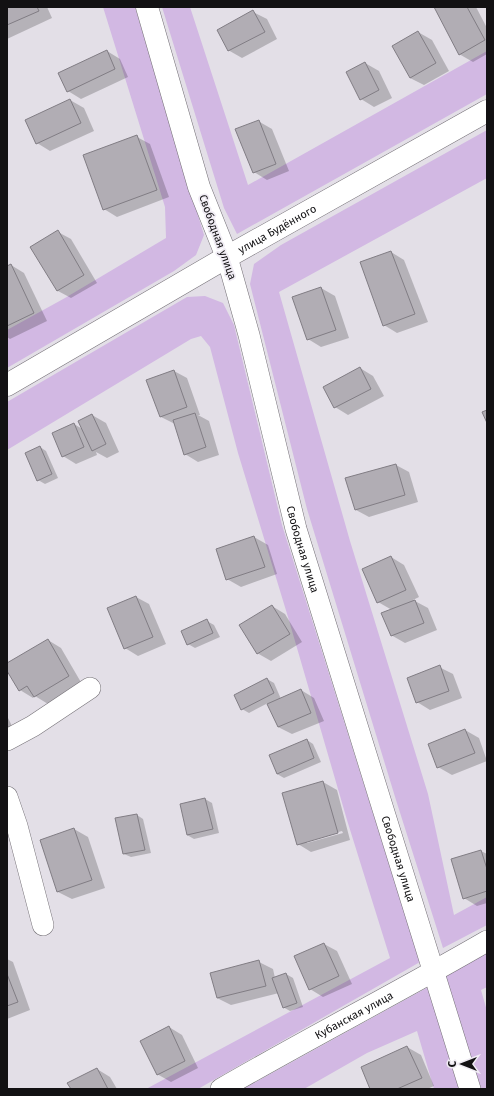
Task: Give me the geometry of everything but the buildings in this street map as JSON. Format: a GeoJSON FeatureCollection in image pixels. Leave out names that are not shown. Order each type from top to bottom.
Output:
{"type":"FeatureCollection","features":[{"type":"Feature","properties":{"kind":"street","name":"Свободная улица"},"geometry":{"type":"LineString","coordinates":[[147,7],[200,188],[227,257],[249,335],[296,529],[470,1089]]}},
{"type":"Feature","properties":{"kind":"street","name":"улица Будённого"},"geometry":{"type":"LineString","coordinates":[[7,385],[227,257],[487,111]]}},
{"type":"Feature","properties":{"kind":"street"},"geometry":{"type":"LineString","coordinates":[[7,740],[33,726],[90,688]]}},
{"type":"Feature","properties":{"kind":"street"},"geometry":{"type":"LineString","coordinates":[[7,797],[17,826],[43,925]]}},
{"type":"Feature","properties":{"kind":"street","name":"Кубанская улица"},"geometry":{"type":"LineString","coordinates":[[221,1089],[487,941]]}},
{"type":"Feature","properties":{"kind":"shaded area"},"geometry":{"type":"Polygon","coordinates":[[[103,7],[135,7],[204,235],[196,255],[174,271],[7,368],[7,330],[65,298],[166,238],[165,207],[103,7]]]}},
{"type":"Feature","properties":{"kind":"shaded area"},"geometry":{"type":"Polygon","coordinates":[[[162,7],[190,7],[248,185],[487,51],[487,94],[237,234],[224,208],[162,7]]]}},
{"type":"Feature","properties":{"kind":"shaded area"},"geometry":{"type":"Polygon","coordinates":[[[487,130],[487,178],[279,292],[350,541],[428,794],[454,915],[487,897],[487,925],[443,948],[307,509],[250,284],[254,264],[281,245],[487,130]]]}},
{"type":"Feature","properties":{"kind":"shaded area"},"geometry":{"type":"Polygon","coordinates":[[[205,296],[223,303],[234,325],[282,525],[420,962],[198,1089],[146,1089],[390,958],[347,820],[288,617],[238,453],[210,347],[201,336],[191,339],[7,450],[7,402],[187,297],[205,296]]]}},
{"type":"Feature","properties":{"kind":"shaded area"},"geometry":{"type":"Polygon","coordinates":[[[487,952],[487,987],[481,990],[487,1011],[487,1089],[478,1089],[445,977],[487,952]]]}},
{"type":"Feature","properties":{"kind":"shaded area"},"geometry":{"type":"Polygon","coordinates":[[[432,985],[463,1089],[434,1089],[417,1031],[367,1053],[304,1089],[243,1089],[432,985]]]}}]}
